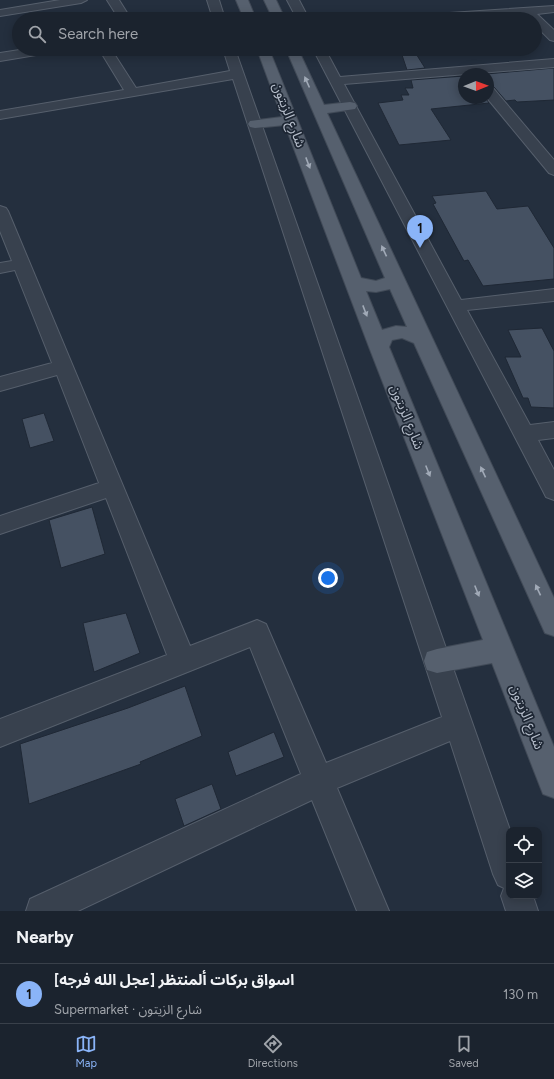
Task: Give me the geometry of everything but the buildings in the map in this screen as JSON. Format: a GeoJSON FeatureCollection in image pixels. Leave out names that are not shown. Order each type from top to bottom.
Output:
{"type":"FeatureCollection","features":[{"type":"Feature","properties":{"kind":"main road"},"geometry":{"type":"LineString","coordinates":[[242,0],[247,12]]}},
{"type":"Feature","properties":{"kind":"main road"},"geometry":{"type":"LineString","coordinates":[[270,0],[276,12]]}},
{"type":"Feature","properties":{"kind":"main road","name":"شارع الزيتون"},"geometry":{"type":"LineString","coordinates":[[266,56],[379,346],[554,783]]}},
{"type":"Feature","properties":{"kind":"main road","name":"شارع الزيتون"},"geometry":{"type":"LineString","coordinates":[[295,56],[396,278],[420,338],[554,625]]}},
{"type":"Feature","properties":{"kind":"main road"},"geometry":{"type":"LineString","coordinates":[[319,110],[350,106]]}},
{"type":"Feature","properties":{"kind":"main road"},"geometry":{"type":"LineString","coordinates":[[255,124],[291,120]]}},
{"type":"Feature","properties":{"kind":"main road"},"geometry":{"type":"LineString","coordinates":[[355,282],[362,285],[378,286],[392,282],[396,278]]}},
{"type":"Feature","properties":{"kind":"main road"},"geometry":{"type":"LineString","coordinates":[[379,346],[380,340],[385,335],[393,332],[403,331],[420,338]]}},
{"type":"Feature","properties":{"kind":"main road"},"geometry":{"type":"LineString","coordinates":[[437,661],[500,649]]}},
{"type":"Feature","properties":{"kind":"street"},"geometry":{"type":"LineString","coordinates":[[0,13],[81,0]]}},
{"type":"Feature","properties":{"kind":"street"},"geometry":{"type":"LineString","coordinates":[[113,0],[121,12]]}},
{"type":"Feature","properties":{"kind":"street"},"geometry":{"type":"LineString","coordinates":[[213,0],[217,12]]}},
{"type":"Feature","properties":{"kind":"street"},"geometry":{"type":"LineString","coordinates":[[293,0],[299,12]]}},
{"type":"Feature","properties":{"kind":"street"},"geometry":{"type":"LineString","coordinates":[[512,12],[554,9]]}},
{"type":"Feature","properties":{"kind":"street"},"geometry":{"type":"LineString","coordinates":[[542,25],[554,37]]}},
{"type":"Feature","properties":{"kind":"street"},"geometry":{"type":"LineString","coordinates":[[0,57],[12,55]]}},
{"type":"Feature","properties":{"kind":"street"},"geometry":{"type":"LineString","coordinates":[[109,56],[132,92]]}},
{"type":"Feature","properties":{"kind":"street"},"geometry":{"type":"LineString","coordinates":[[232,56],[506,865]]}},
{"type":"Feature","properties":{"kind":"street"},"geometry":{"type":"LineString","coordinates":[[323,56],[554,491]]}},
{"type":"Feature","properties":{"kind":"street"},"geometry":{"type":"LineString","coordinates":[[494,70],[554,63]]}},
{"type":"Feature","properties":{"kind":"street"},"geometry":{"type":"LineString","coordinates":[[336,81],[458,73]]}},
{"type":"Feature","properties":{"kind":"street"},"geometry":{"type":"LineString","coordinates":[[0,115],[238,74]]}},
{"type":"Feature","properties":{"kind":"street"},"geometry":{"type":"LineString","coordinates":[[494,98],[554,170]]}},
{"type":"Feature","properties":{"kind":"street"},"geometry":{"type":"LineString","coordinates":[[0,211],[183,660]]}},
{"type":"Feature","properties":{"kind":"street"},"geometry":{"type":"LineString","coordinates":[[0,268],[21,264]]}},
{"type":"Feature","properties":{"kind":"street"},"geometry":{"type":"LineString","coordinates":[[456,306],[554,295]]}},
{"type":"Feature","properties":{"kind":"street"},"geometry":{"type":"LineString","coordinates":[[0,384],[63,367]]}},
{"type":"Feature","properties":{"kind":"street"},"geometry":{"type":"LineString","coordinates":[[524,434],[554,430]]}},
{"type":"Feature","properties":{"kind":"street"},"geometry":{"type":"LineString","coordinates":[[0,525],[113,488]]}},
{"type":"Feature","properties":{"kind":"street"},"geometry":{"type":"LineString","coordinates":[[0,733],[257,632],[373,911]]}},
{"type":"Feature","properties":{"kind":"street"},"geometry":{"type":"LineString","coordinates":[[42,911],[319,781],[458,724]]}},
{"type":"Feature","properties":{"kind":"street"},"geometry":{"type":"LineString","coordinates":[[518,899],[522,911]]}},
{"type":"Feature","properties":{"kind":"place","name":"اسواق بركات ألمنتظر [عجل الله فرجه]"},"geometry":{"type":"Point","coordinates":[420,248]}}]}
